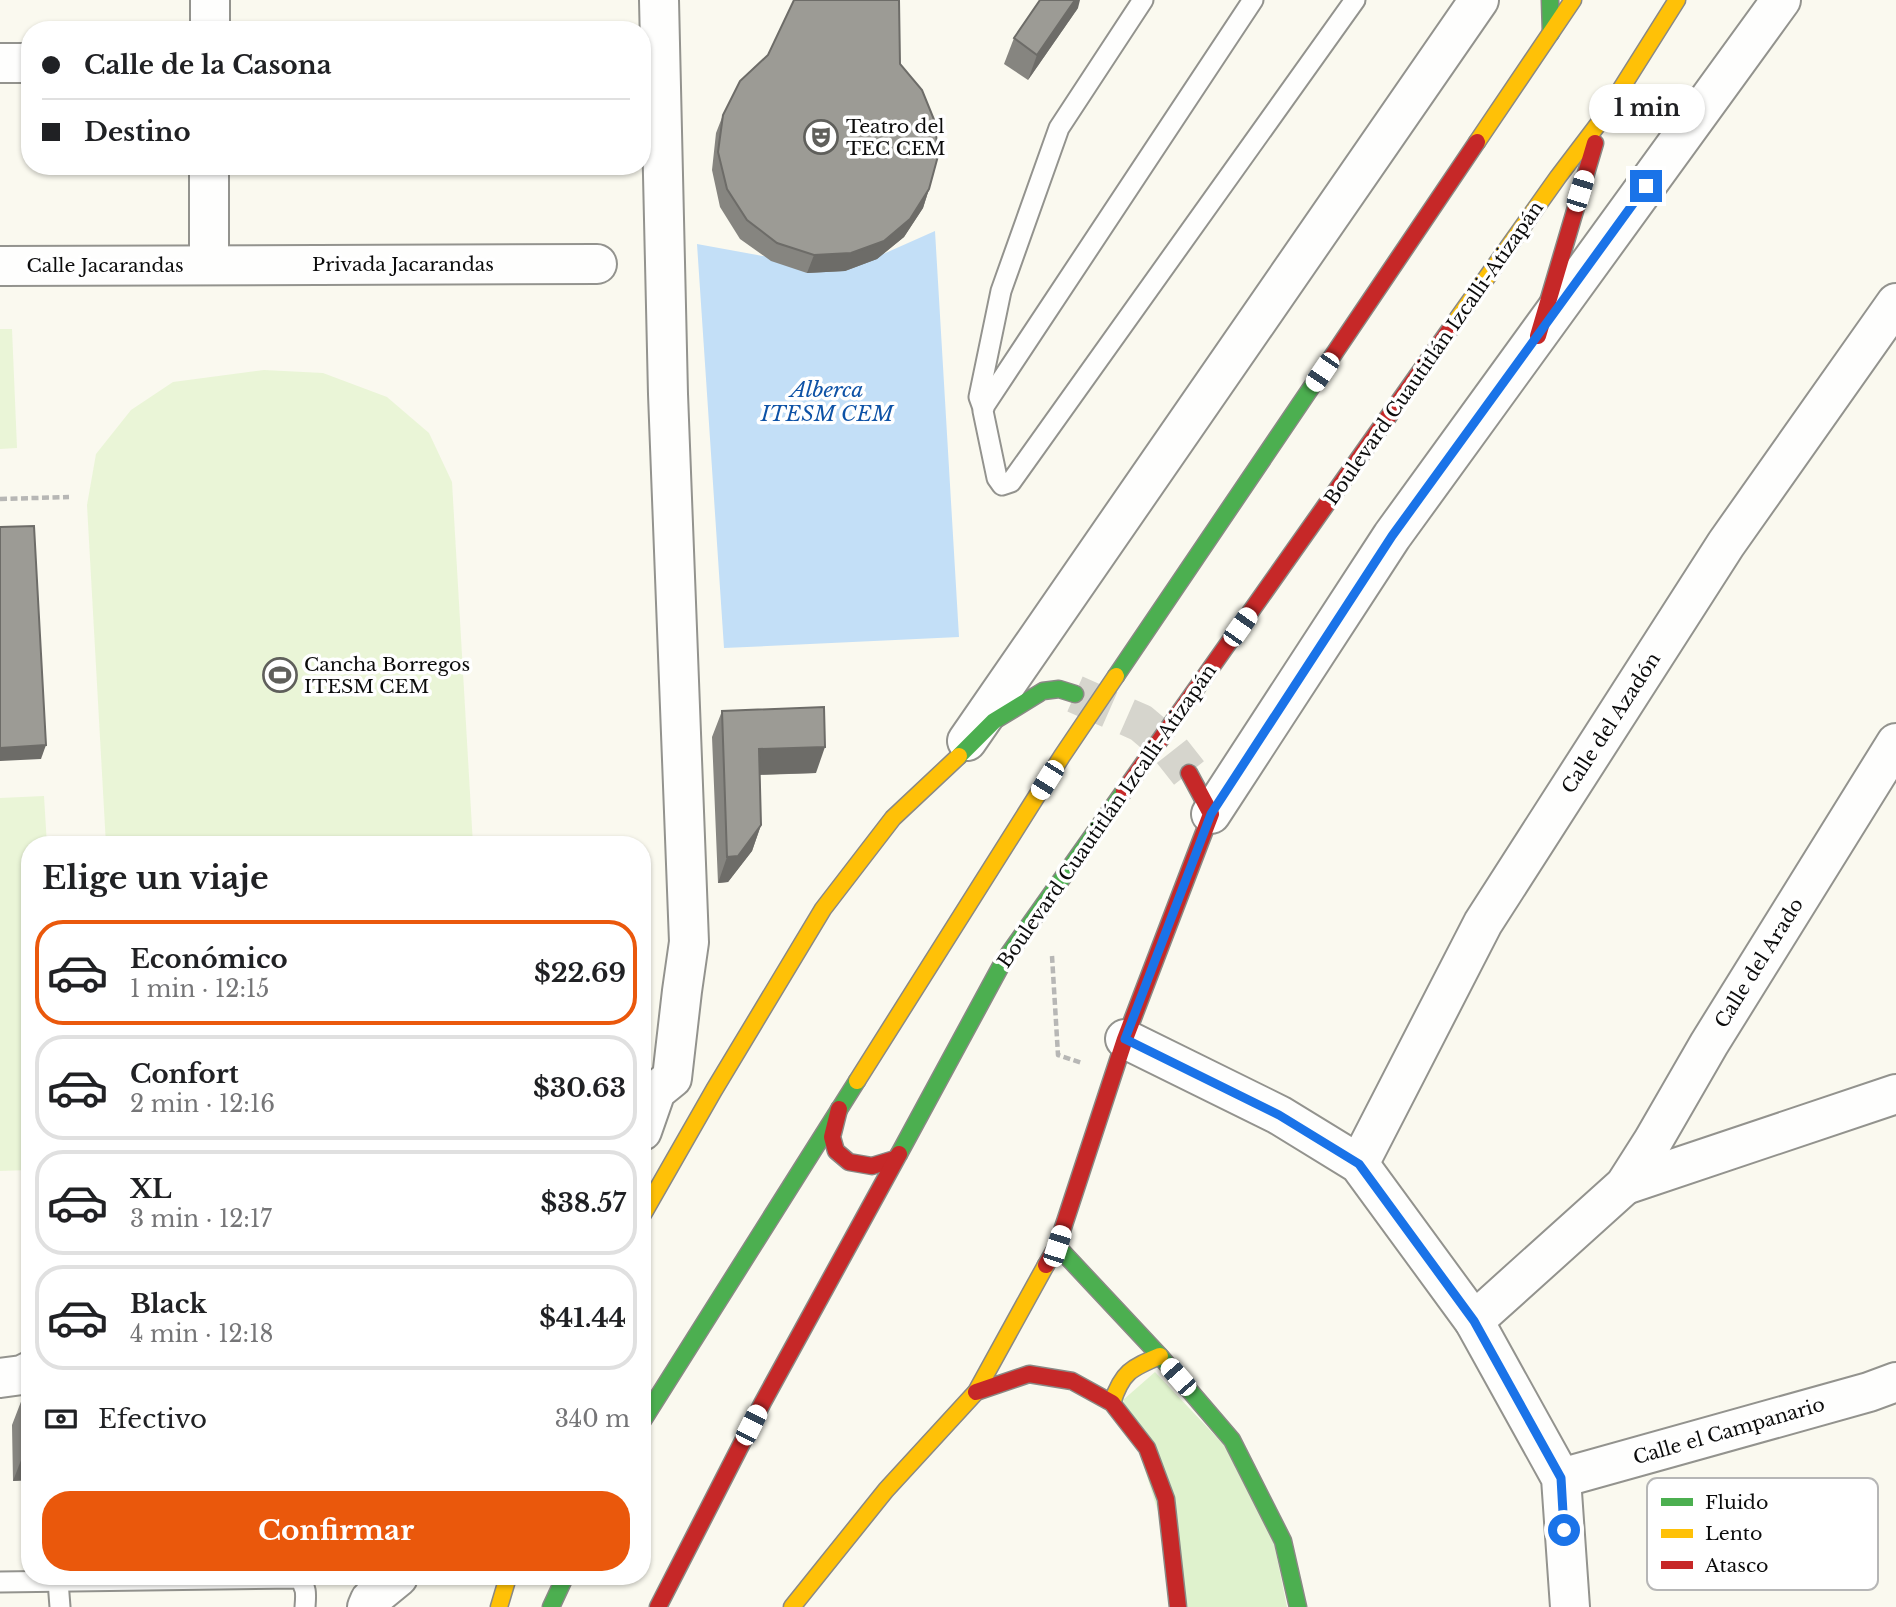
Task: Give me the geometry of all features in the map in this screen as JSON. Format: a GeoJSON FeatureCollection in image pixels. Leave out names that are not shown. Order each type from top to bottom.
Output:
{"type":"FeatureCollection","features":[{"type":"Feature","properties":{"kind":"main road"},"geometry":{"type":"LineString","coordinates":[[1550,0],[1551,33]]}},
{"type":"Feature","properties":{"kind":"main road"},"geometry":{"type":"LineString","coordinates":[[651,1408],[1062,756],[1573,0]]}},
{"type":"Feature","properties":{"kind":"main road","name":"Boulevard Cuautitlán Izcalli-Atizapán"},"geometry":{"type":"LineString","coordinates":[[658,1607],[763,1402],[1003,962],[1602,118],[1676,0]]}},
{"type":"Feature","properties":{"kind":"main road"},"geometry":{"type":"LineString","coordinates":[[1538,336],[1602,118]]}},
{"type":"Feature","properties":{"kind":"main road"},"geometry":{"type":"LineString","coordinates":[[651,1200],[823,909],[892,818],[994,721],[1043,691],[1059,690],[1074,694]]}},
{"type":"Feature","properties":{"kind":"main road"},"geometry":{"type":"LineString","coordinates":[[792,1607],[886,1490],[976,1392],[1057,1246],[1121,1052],[1211,814],[1189,773]]}},
{"type":"Feature","properties":{"kind":"main road"},"geometry":{"type":"LineString","coordinates":[[839,1109],[832,1137],[836,1151],[849,1162],[872,1166],[895,1159]]}},
{"type":"Feature","properties":{"kind":"main road"},"geometry":{"type":"LineString","coordinates":[[1057,1246],[1160,1356],[1232,1440],[1283,1541],[1298,1607]]}},
{"type":"Feature","properties":{"kind":"main road"},"geometry":{"type":"LineString","coordinates":[[1112,1403],[1118,1383],[1125,1373],[1160,1356]]}},
{"type":"Feature","properties":{"kind":"main road"},"geometry":{"type":"LineString","coordinates":[[976,1392],[1028,1374],[1072,1381],[1112,1403],[1147,1448],[1166,1499],[1178,1607]]}},
{"type":"Feature","properties":{"kind":"main road"},"geometry":{"type":"LineString","coordinates":[[499,1607],[506,1585]]}},
{"type":"Feature","properties":{"kind":"main road"},"geometry":{"type":"LineString","coordinates":[[551,1607],[561,1585]]}},
{"type":"Feature","properties":{"kind":"street"},"geometry":{"type":"LineString","coordinates":[[210,0],[210,21]]}},
{"type":"Feature","properties":{"kind":"street"},"geometry":{"type":"LineString","coordinates":[[651,1105],[656,1091],[672,1078],[689,942],[668,394],[659,0]]}},
{"type":"Feature","properties":{"kind":"street"},"geometry":{"type":"LineString","coordinates":[[950,765],[1479,0]]}},
{"type":"Feature","properties":{"kind":"street"},"geometry":{"type":"LineString","coordinates":[[1211,814],[1392,536],[1781,0]]}},
{"type":"Feature","properties":{"kind":"street"},"geometry":{"type":"LineString","coordinates":[[0,63],[21,63]]}},
{"type":"Feature","properties":{"kind":"street"},"geometry":{"type":"LineString","coordinates":[[209,175],[209,265]]}},
{"type":"Feature","properties":{"kind":"street","name":"Privada Jacarandas"},"geometry":{"type":"LineString","coordinates":[[209,265],[597,264]]}},
{"type":"Feature","properties":{"kind":"street","name":"Calle Jacarandas"},"geometry":{"type":"LineString","coordinates":[[0,266],[209,265]]}},
{"type":"Feature","properties":{"kind":"street","name":"Calle del Azadón"},"geometry":{"type":"LineString","coordinates":[[1359,1164],[1483,923],[1726,544],[1896,303]]}},
{"type":"Feature","properties":{"kind":"street","name":"Calle del Arado"},"geometry":{"type":"LineString","coordinates":[[1474,1321],[1625,1185],[1896,743]]}},
{"type":"Feature","properties":{"kind":"street"},"geometry":{"type":"LineString","coordinates":[[1121,1052],[1279,1115],[1359,1164],[1474,1321],[1561,1478],[1570,1607]]}},
{"type":"Feature","properties":{"kind":"street","name":"Calle del Arado"},"geometry":{"type":"LineString","coordinates":[[1625,1185],[1896,1094]]}},
{"type":"Feature","properties":{"kind":"street"},"geometry":{"type":"LineString","coordinates":[[0,1378],[21,1375]]}},
{"type":"Feature","properties":{"kind":"street","name":"Calle el Campanario"},"geometry":{"type":"LineString","coordinates":[[1561,1478],[1869,1392],[1896,1382]]}},
{"type":"Feature","properties":{"kind":"street"},"geometry":{"type":"LineString","coordinates":[[367,1607],[389,1585]]}},
{"type":"Feature","properties":{"kind":"lane"},"geometry":{"type":"LineString","coordinates":[[1143,0],[1059,128],[1001,291],[979,397],[997,478],[1002,485],[1011,482],[1355,0]]}},
{"type":"Feature","properties":{"kind":"lane"},"geometry":{"type":"LineString","coordinates":[[983,408],[1253,0]]}},
{"type":"Feature","properties":{"kind":"lane"},"geometry":{"type":"LineString","coordinates":[[0,1583],[21,1582]]}},
{"type":"Feature","properties":{"kind":"lane"},"geometry":{"type":"LineString","coordinates":[[58,1585],[60,1607]]}},
{"type":"Feature","properties":{"kind":"lane"},"geometry":{"type":"LineString","coordinates":[[304,1585],[305,1607]]}},
{"type":"Feature","properties":{"kind":"path"},"geometry":{"type":"LineString","coordinates":[[0,499],[69,498]]}},
{"type":"Feature","properties":{"kind":"path"},"geometry":{"type":"LineString","coordinates":[[1048,897],[1058,1055],[1110,1072],[1121,1052]]}},
{"type":"Feature","properties":{"kind":"green space"},"geometry":{"type":"Polygon","coordinates":[[[0,329],[12,329],[17,448],[0,449],[0,329]]]}},
{"type":"Feature","properties":{"kind":"green space","name":"Cancha Borregos ITESM CEM"},"geometry":{"type":"Polygon","coordinates":[[[264,370],[323,373],[387,397],[429,433],[452,482],[472,836],[105,836],[87,505],[96,454],[131,410],[173,382],[264,370]]]}},
{"type":"Feature","properties":{"kind":"green space"},"geometry":{"type":"Polygon","coordinates":[[[44,796],[46,836],[21,836],[21,1170],[0,1171],[0,798],[44,796]]]}},
{"type":"Feature","properties":{"kind":"green space"},"geometry":{"type":"Polygon","coordinates":[[[1155,1372],[1226,1447],[1274,1543],[1287,1607],[1188,1607],[1123,1400],[1155,1372]]]}},
{"type":"Feature","properties":{"kind":"water","name":"Alberca ITESM CEM"},"geometry":{"type":"Polygon","coordinates":[[[935,231],[959,637],[724,648],[697,244],[845,271],[935,231]]]}},
{"type":"Feature","properties":{"kind":"building","name":"Teatro del TEC CEM"},"geometry":{"type":"Polygon","coordinates":[[[794,0],[899,0],[900,64],[922,90],[935,122],[938,156],[929,189],[910,219],[884,241],[851,253],[814,255],[777,243],[747,220],[727,189],[718,152],[723,115],[740,81],[768,55],[794,0]]]}},
{"type":"Feature","properties":{"kind":"building"},"geometry":{"type":"Polygon","coordinates":[[[1040,0],[1075,0],[1037,55],[1014,38],[1040,0]]]}},
{"type":"Feature","properties":{"kind":"building"},"geometry":{"type":"Polygon","coordinates":[[[34,526],[46,745],[0,748],[0,527],[34,526]]]}},
{"type":"Feature","properties":{"kind":"building"},"geometry":{"type":"Polygon","coordinates":[[[824,707],[825,747],[759,749],[761,825],[738,856],[727,857],[722,711],[824,707]]]}},
{"type":"Feature","properties":{"kind":"tunnel"},"geometry":{"type":"LineString","coordinates":[[1075,694],[1141,723],[1167,745],[1189,773]]}},
{"type":"Feature","properties":{"kind":"traffic: fast"},"geometry":{"type":"LineString","coordinates":[[1550,0],[1551,33]]}},
{"type":"Feature","properties":{"kind":"traffic: fast"},"geometry":{"type":"LineString","coordinates":[[1116,676],[1319,376]]}},
{"type":"Feature","properties":{"kind":"traffic: fast"},"geometry":{"type":"LineString","coordinates":[[959,756],[994,721],[1043,691],[1059,689],[1075,694]]}},
{"type":"Feature","properties":{"kind":"traffic: fast"},"geometry":{"type":"LineString","coordinates":[[899,1154],[1003,962],[1124,791]]}},
{"type":"Feature","properties":{"kind":"traffic: fast"},"geometry":{"type":"LineString","coordinates":[[651,1408],[857,1081]]}},
{"type":"Feature","properties":{"kind":"traffic: fast"},"geometry":{"type":"LineString","coordinates":[[1057,1246],[1160,1356],[1232,1440],[1283,1541],[1298,1607]]}},
{"type":"Feature","properties":{"kind":"traffic: fast"},"geometry":{"type":"LineString","coordinates":[[551,1607],[561,1585]]}},
{"type":"Feature","properties":{"kind":"traffic: slow"},"geometry":{"type":"LineString","coordinates":[[1477,142],[1573,0]]}},
{"type":"Feature","properties":{"kind":"traffic: slow"},"geometry":{"type":"LineString","coordinates":[[1453,325],[1602,119],[1677,0]]}},
{"type":"Feature","properties":{"kind":"traffic: slow"},"geometry":{"type":"LineString","coordinates":[[857,1081],[1062,756],[1116,676]]}},
{"type":"Feature","properties":{"kind":"traffic: slow"},"geometry":{"type":"LineString","coordinates":[[651,1200],[823,909],[893,818],[959,756]]}},
{"type":"Feature","properties":{"kind":"traffic: slow"},"geometry":{"type":"LineString","coordinates":[[792,1607],[886,1490],[976,1392],[1046,1265]]}},
{"type":"Feature","properties":{"kind":"traffic: slow"},"geometry":{"type":"LineString","coordinates":[[1112,1403],[1120,1384],[1129,1372],[1160,1356]]}},
{"type":"Feature","properties":{"kind":"traffic: slow"},"geometry":{"type":"LineString","coordinates":[[499,1607],[506,1585]]}},
{"type":"Feature","properties":{"kind":"traffic: jam"},"geometry":{"type":"LineString","coordinates":[[1319,376],[1477,142]]}},
{"type":"Feature","properties":{"kind":"traffic: jam"},"geometry":{"type":"LineString","coordinates":[[1538,336],[1595,143]]}},
{"type":"Feature","properties":{"kind":"traffic: jam"},"geometry":{"type":"LineString","coordinates":[[1124,791],[1453,325]]}},
{"type":"Feature","properties":{"kind":"traffic: jam"},"geometry":{"type":"LineString","coordinates":[[1046,1265],[1057,1246],[1125,1039],[1211,814],[1189,773]]}},
{"type":"Feature","properties":{"kind":"traffic: jam"},"geometry":{"type":"LineString","coordinates":[[839,1109],[832,1137],[836,1151],[849,1162],[872,1166],[895,1159]]}},
{"type":"Feature","properties":{"kind":"traffic: jam"},"geometry":{"type":"LineString","coordinates":[[658,1607],[763,1402],[899,1154]]}},
{"type":"Feature","properties":{"kind":"traffic: jam"},"geometry":{"type":"LineString","coordinates":[[976,1392],[1029,1374],[1072,1381],[1112,1403],[1147,1448],[1166,1499],[1178,1607]]}},
{"type":"Feature","properties":{"kind":"place","name":"Teatro del TEC CEM"},"geometry":{"type":"Point","coordinates":[821,137]}},
{"type":"Feature","properties":{"kind":"place","name":"Cancha Borregos ITESM CEM"},"geometry":{"type":"Point","coordinates":[280,675]}},
{"type":"Feature","properties":{"kind":"route"},"geometry":{"type":"LineString","coordinates":[[1564,1530],[1561,1478],[1474,1321],[1359,1164],[1279,1115],[1125,1039],[1211,814],[1392,536],[1646,186]]}}]}
